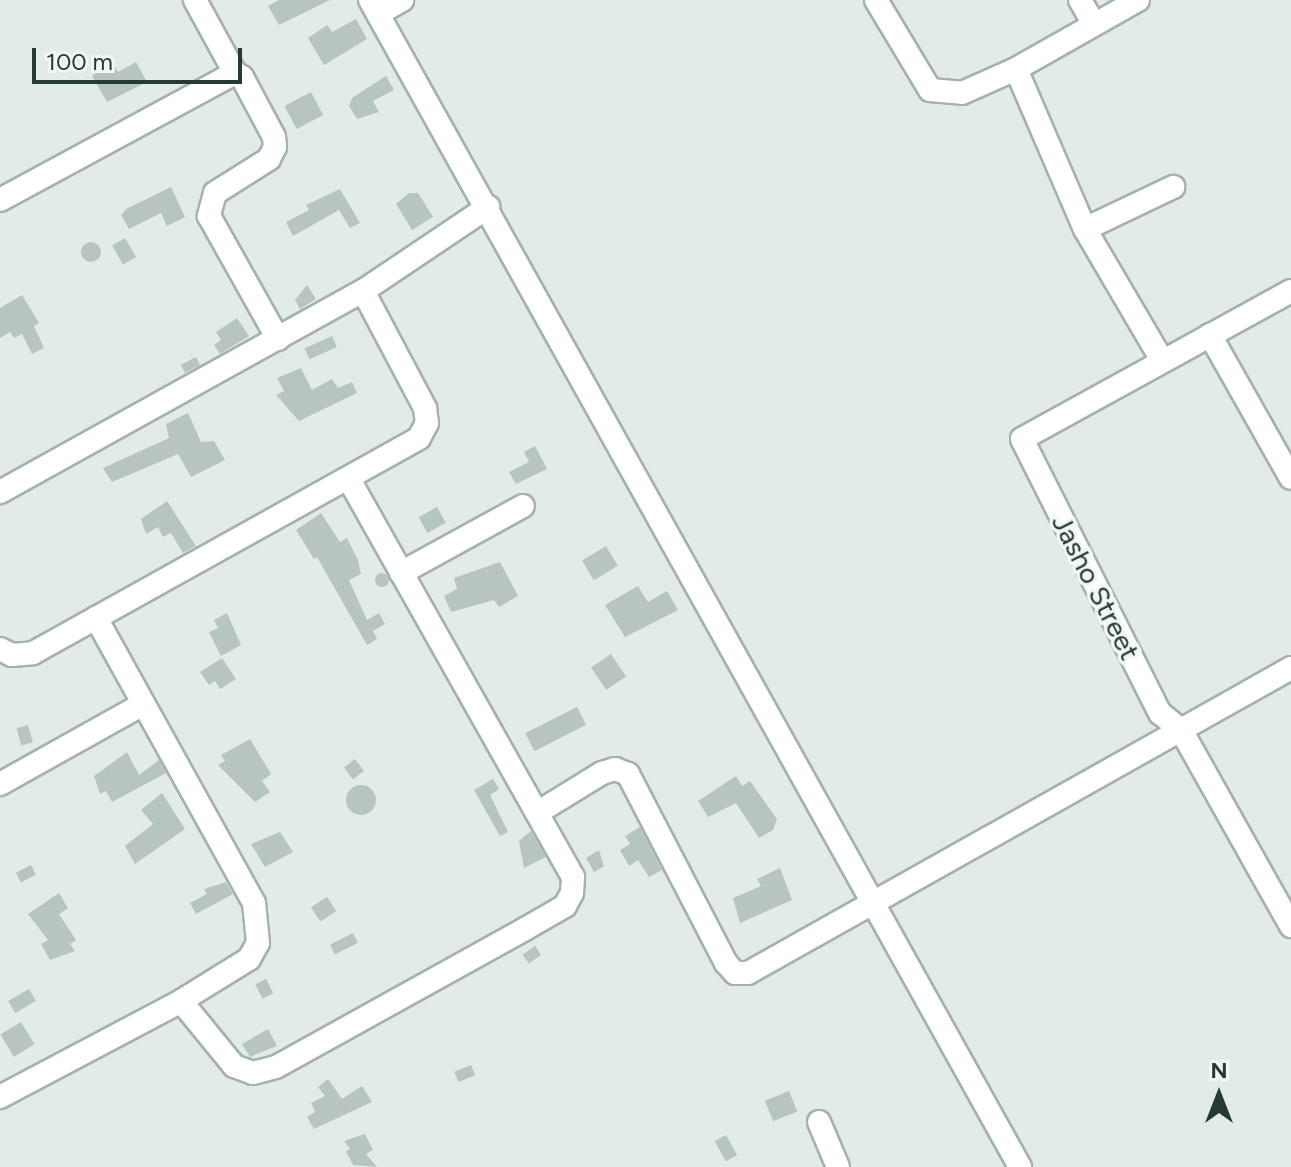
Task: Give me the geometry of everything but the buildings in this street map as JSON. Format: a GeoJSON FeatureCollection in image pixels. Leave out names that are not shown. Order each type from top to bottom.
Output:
{"type":"FeatureCollection","features":[{"type":"Feature","properties":{"kind":"street"},"geometry":{"type":"LineString","coordinates":[[195,0],[235,73],[262,113],[275,147],[269,159],[215,193],[209,216],[278,339]]}},
{"type":"Feature","properties":{"kind":"street"},"geometry":{"type":"LineString","coordinates":[[402,0],[374,7],[1020,1167]]}},
{"type":"Feature","properties":{"kind":"street"},"geometry":{"type":"LineString","coordinates":[[876,0],[930,90],[962,93],[1016,69],[1138,0]]}},
{"type":"Feature","properties":{"kind":"street"},"geometry":{"type":"LineString","coordinates":[[1080,0],[1094,24]]}},
{"type":"Feature","properties":{"kind":"street"},"geometry":{"type":"LineString","coordinates":[[1016,69],[1085,229],[1162,360],[1291,291]]}},
{"type":"Feature","properties":{"kind":"street"},"geometry":{"type":"LineString","coordinates":[[0,200],[235,73]]}},
{"type":"Feature","properties":{"kind":"street"},"geometry":{"type":"LineString","coordinates":[[1085,229],[1173,187]]}},
{"type":"Feature","properties":{"kind":"street"},"geometry":{"type":"LineString","coordinates":[[0,492],[363,291],[488,207]]}},
{"type":"Feature","properties":{"kind":"street"},"geometry":{"type":"LineString","coordinates":[[0,649],[12,655],[33,653],[349,480],[419,438],[427,423],[425,408],[363,291]]}},
{"type":"Feature","properties":{"kind":"street"},"geometry":{"type":"LineString","coordinates":[[1210,335],[1291,478]]}},
{"type":"Feature","properties":{"kind":"street","name":"Jasho Street"},"geometry":{"type":"LineString","coordinates":[[1162,360],[1024,435],[1023,444],[1160,713],[1181,730],[1291,926]]}},
{"type":"Feature","properties":{"kind":"street"},"geometry":{"type":"LineString","coordinates":[[181,1001],[234,1066],[253,1073],[276,1067],[565,906],[573,877],[349,480]]}},
{"type":"Feature","properties":{"kind":"street"},"geometry":{"type":"LineString","coordinates":[[401,573],[523,506]]}},
{"type":"Feature","properties":{"kind":"street"},"geometry":{"type":"LineString","coordinates":[[0,1097],[181,1001],[249,959],[258,943],[259,925],[254,903],[96,618]]}},
{"type":"Feature","properties":{"kind":"street"},"geometry":{"type":"LineString","coordinates":[[537,813],[602,773],[615,769],[628,774],[735,973],[748,973],[876,904],[1291,668]]}},
{"type":"Feature","properties":{"kind":"street"},"geometry":{"type":"LineString","coordinates":[[0,784],[143,704]]}},
{"type":"Feature","properties":{"kind":"street"},"geometry":{"type":"LineString","coordinates":[[819,1122],[838,1167]]}}]}
